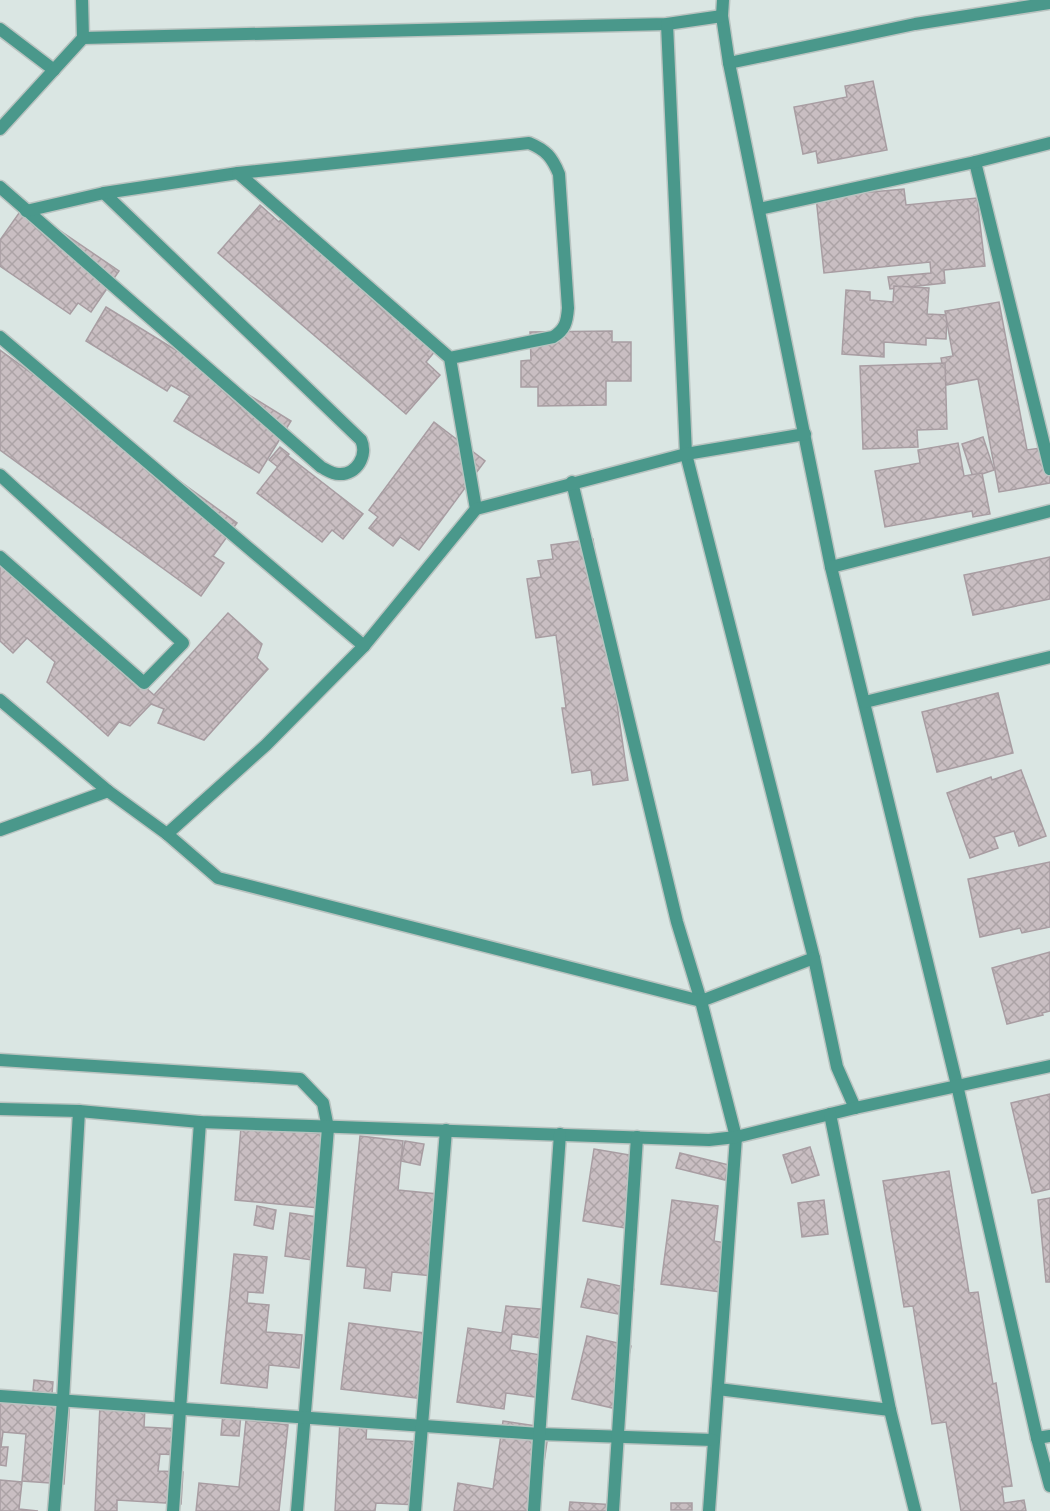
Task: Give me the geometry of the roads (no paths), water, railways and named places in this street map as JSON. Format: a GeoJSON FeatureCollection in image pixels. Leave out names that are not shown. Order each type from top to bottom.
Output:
{"type":"FeatureCollection","features":[{"type":"Feature","properties":{"kind":"street"},"geometry":{"type":"LineString","coordinates":[[0,129],[83,38],[82,0]]}},
{"type":"Feature","properties":{"kind":"street"},"geometry":{"type":"LineString","coordinates":[[723,0],[722,16],[729,63],[831,567],[957,1085],[1037,1438],[1050,1486]]}},
{"type":"Feature","properties":{"kind":"street"},"geometry":{"type":"LineString","coordinates":[[729,63],[915,24],[1050,3]]}},
{"type":"Feature","properties":{"kind":"street"},"geometry":{"type":"LineString","coordinates":[[83,38],[667,24],[722,16]]}},
{"type":"Feature","properties":{"kind":"street"},"geometry":{"type":"LineString","coordinates":[[667,24],[686,453],[814,958],[837,1067],[855,1108]]}},
{"type":"Feature","properties":{"kind":"street"},"geometry":{"type":"LineString","coordinates":[[0,29],[54,70]]}},
{"type":"Feature","properties":{"kind":"street"},"geometry":{"type":"LineString","coordinates":[[26,210],[104,193],[238,173],[529,143],[542,148],[552,158],[559,174],[567,322],[561,332],[553,337],[450,358]]}},
{"type":"Feature","properties":{"kind":"street"},"geometry":{"type":"LineString","coordinates":[[759,209],[975,162],[1050,143]]}},
{"type":"Feature","properties":{"kind":"street"},"geometry":{"type":"LineString","coordinates":[[975,162],[1050,469]]}},
{"type":"Feature","properties":{"kind":"street"},"geometry":{"type":"LineString","coordinates":[[238,173],[450,358],[476,509]]}},
{"type":"Feature","properties":{"kind":"street"},"geometry":{"type":"LineString","coordinates":[[0,187],[321,466],[332,473],[341,475],[360,463],[364,446],[361,440],[104,193]]}},
{"type":"Feature","properties":{"kind":"street"},"geometry":{"type":"LineString","coordinates":[[0,337],[364,646]]}},
{"type":"Feature","properties":{"kind":"street"},"geometry":{"type":"LineString","coordinates":[[167,834],[266,745],[364,646],[476,509],[686,453],[805,434]]}},
{"type":"Feature","properties":{"kind":"street"},"geometry":{"type":"LineString","coordinates":[[0,475],[183,643],[144,683],[0,557]]}},
{"type":"Feature","properties":{"kind":"street"},"geometry":{"type":"LineString","coordinates":[[572,482],[677,922],[736,1137],[709,1511]]}},
{"type":"Feature","properties":{"kind":"street"},"geometry":{"type":"LineString","coordinates":[[831,567],[1050,511]]}},
{"type":"Feature","properties":{"kind":"street"},"geometry":{"type":"LineString","coordinates":[[865,702],[1050,657]]}},
{"type":"Feature","properties":{"kind":"street"},"geometry":{"type":"LineString","coordinates":[[0,700],[108,791],[167,834],[218,878],[700,1001],[814,958]]}},
{"type":"Feature","properties":{"kind":"street"},"geometry":{"type":"LineString","coordinates":[[0,830],[108,791]]}},
{"type":"Feature","properties":{"kind":"street"},"geometry":{"type":"LineString","coordinates":[[0,1060],[300,1079],[314,1091],[323,1103],[328,1128],[297,1511]]}},
{"type":"Feature","properties":{"kind":"street"},"geometry":{"type":"LineString","coordinates":[[0,1108],[79,1111],[200,1122],[328,1128],[709,1140],[736,1137],[855,1108],[1050,1066]]}},
{"type":"Feature","properties":{"kind":"street"},"geometry":{"type":"LineString","coordinates":[[54,1511],[63,1400],[79,1111]]}},
{"type":"Feature","properties":{"kind":"street"},"geometry":{"type":"LineString","coordinates":[[830,1114],[890,1410],[915,1511]]}},
{"type":"Feature","properties":{"kind":"street"},"geometry":{"type":"LineString","coordinates":[[173,1511],[200,1122]]}},
{"type":"Feature","properties":{"kind":"street"},"geometry":{"type":"LineString","coordinates":[[415,1511],[446,1130]]}},
{"type":"Feature","properties":{"kind":"street"},"geometry":{"type":"LineString","coordinates":[[534,1511],[560,1134]]}},
{"type":"Feature","properties":{"kind":"street"},"geometry":{"type":"LineString","coordinates":[[613,1511],[637,1137]]}},
{"type":"Feature","properties":{"kind":"street"},"geometry":{"type":"LineString","coordinates":[[718,1389],[890,1410]]}},
{"type":"Feature","properties":{"kind":"street"},"geometry":{"type":"LineString","coordinates":[[0,1396],[539,1434],[713,1440]]}},
{"type":"Feature","properties":{"kind":"street"},"geometry":{"type":"LineString","coordinates":[[1037,1438],[1050,1436]]}}]}
